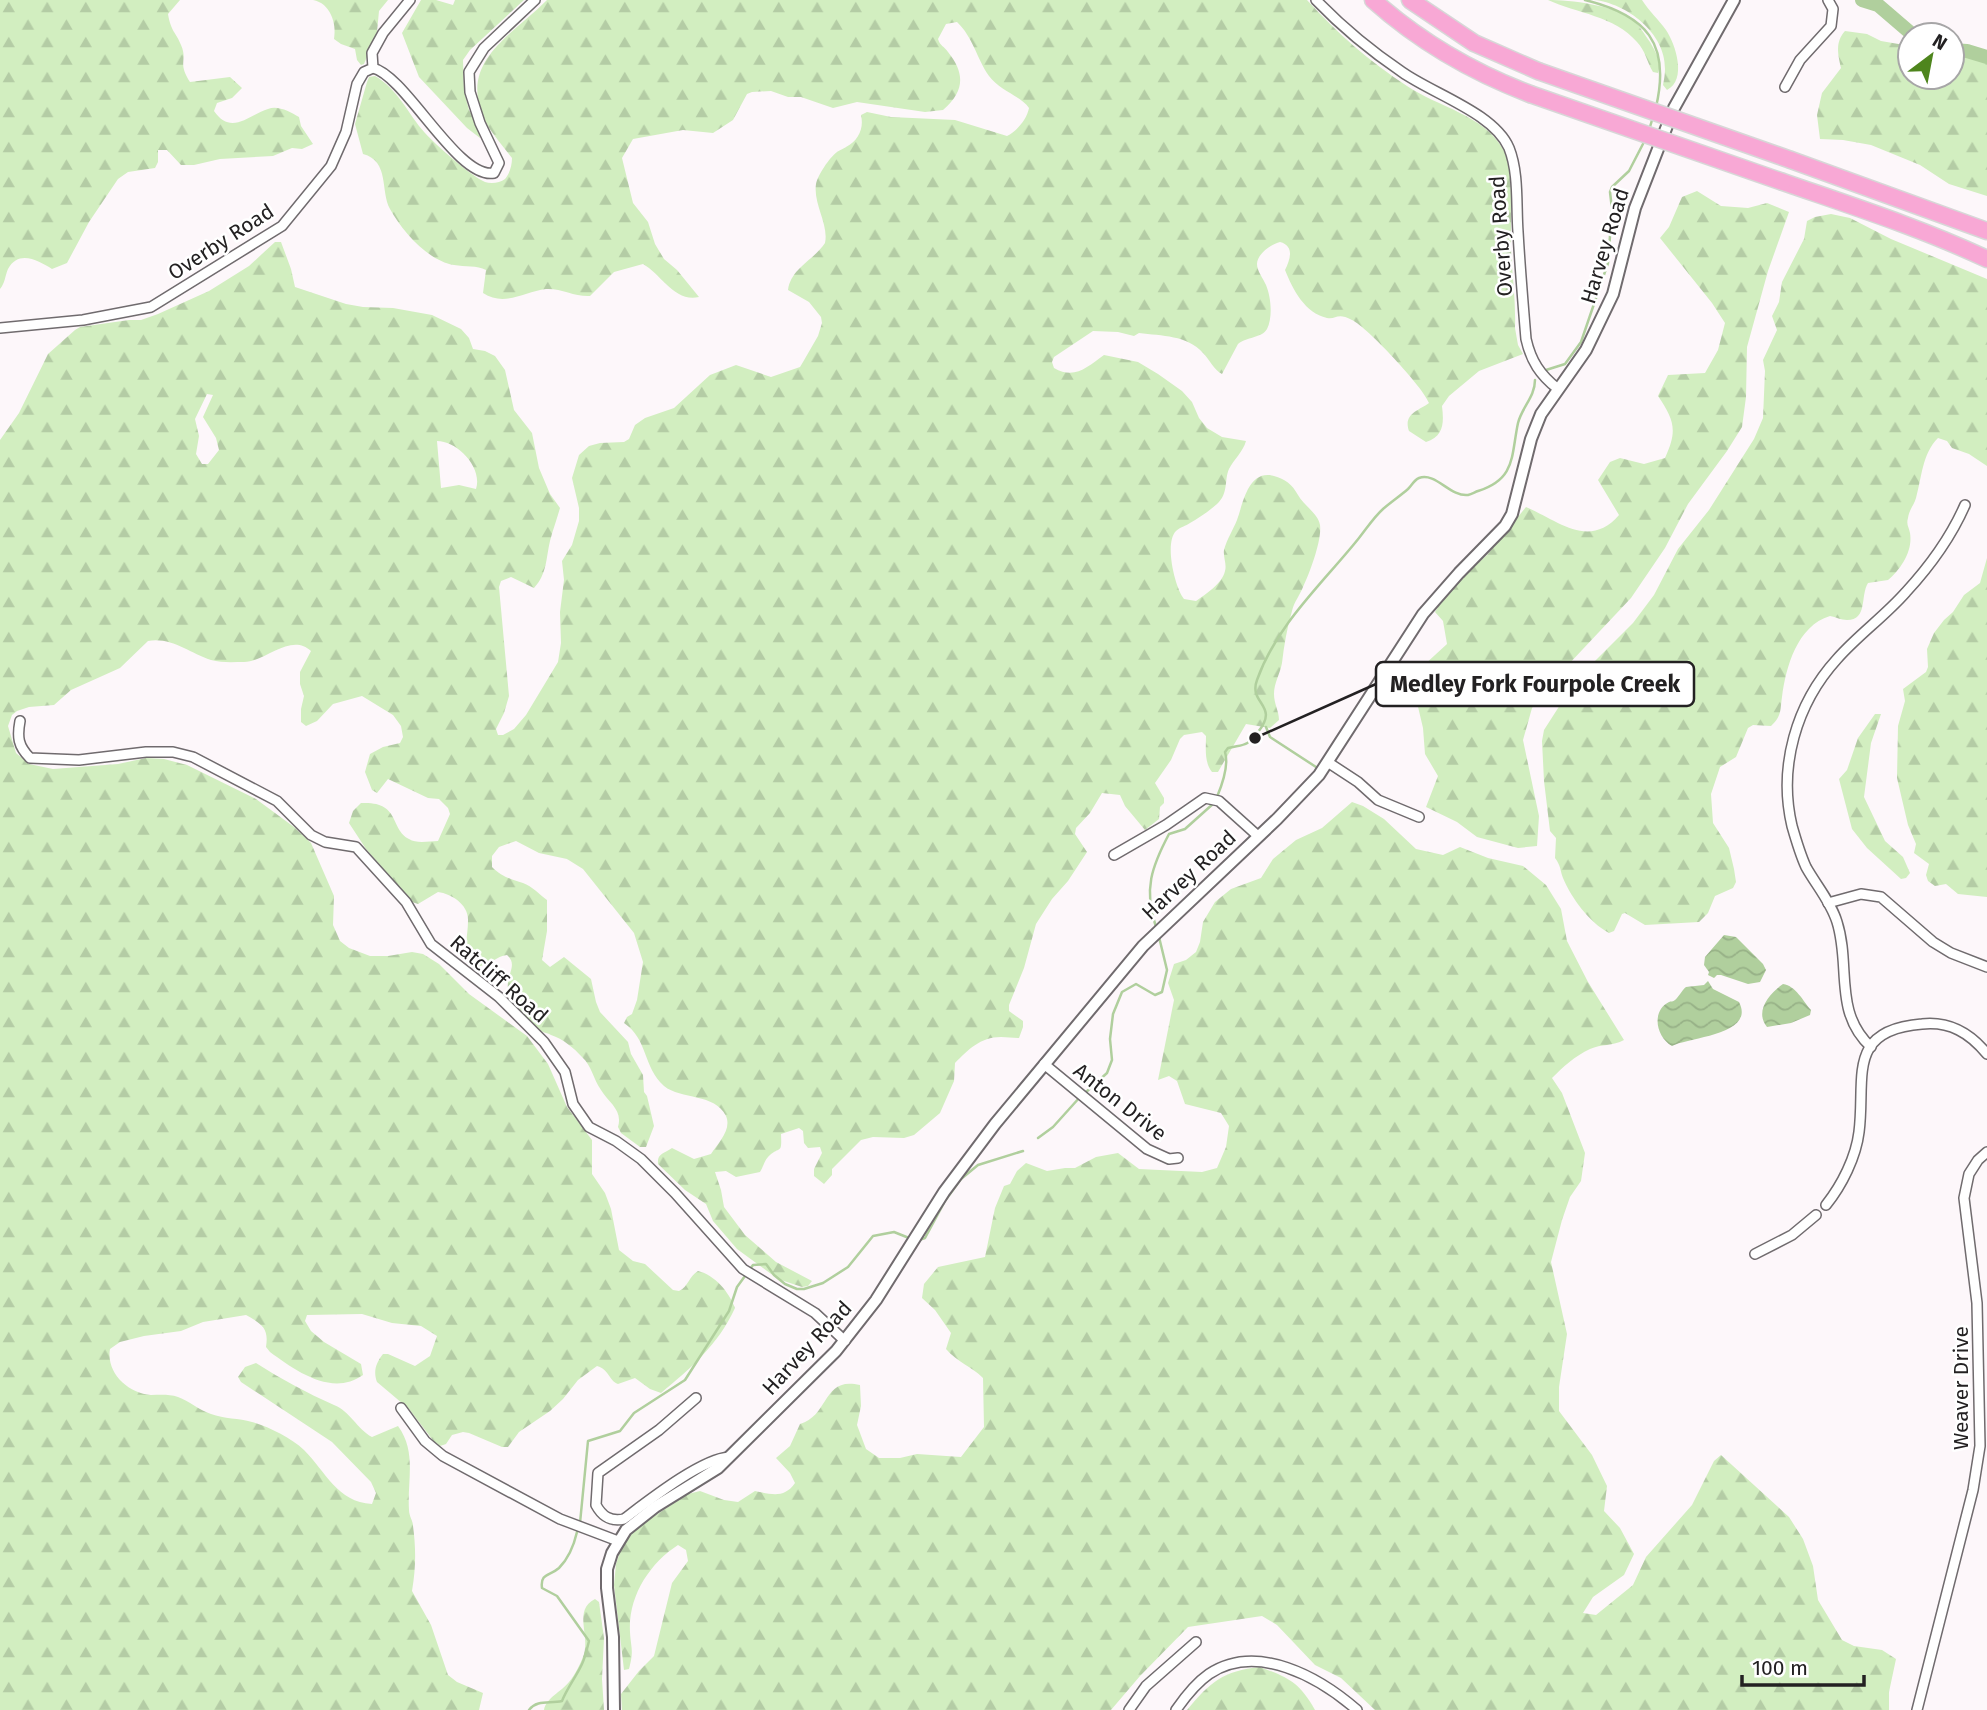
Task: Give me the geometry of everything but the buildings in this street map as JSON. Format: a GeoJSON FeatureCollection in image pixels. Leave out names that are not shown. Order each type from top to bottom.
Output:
{"type":"FeatureCollection","features":[{"type":"Feature","properties":{"kind":"highway"},"geometry":{"type":"LineString","coordinates":[[1373,0],[1408,28],[1458,61],[1530,94],[1891,220],[1987,259]]}},
{"type":"Feature","properties":{"kind":"highway"},"geometry":{"type":"LineString","coordinates":[[1410,0],[1474,43],[1538,71],[1987,231]]}},
{"type":"Feature","properties":{"kind":"street","name":"Overby Road"},"geometry":{"type":"LineString","coordinates":[[0,328],[96,318],[151,307],[282,226],[326,174],[346,132],[357,84],[364,72],[373,68],[372,53],[383,33],[410,0]]}},
{"type":"Feature","properties":{"kind":"street"},"geometry":{"type":"LineString","coordinates":[[373,68],[388,76],[471,166],[481,172],[494,173],[499,163],[480,123],[470,92],[469,72],[484,48],[535,0]]}},
{"type":"Feature","properties":{"kind":"street","name":"Overby Road"},"geometry":{"type":"LineString","coordinates":[[1316,0],[1380,57],[1424,86],[1482,118],[1498,130],[1504,139],[1514,169],[1526,339],[1534,365],[1558,388]]}},
{"type":"Feature","properties":{"kind":"street","name":"Harvey Road"},"geometry":{"type":"LineString","coordinates":[[614,1710],[613,1637],[607,1578],[609,1561],[618,1541],[637,1519],[718,1468],[845,1341],[876,1300],[957,1173],[1044,1064],[1124,967],[1158,931],[1309,787],[1329,763],[1423,614],[1509,520],[1536,425],[1545,406],[1587,350],[1598,328],[1620,272],[1635,208],[1674,108],[1734,0]]}},
{"type":"Feature","properties":{"kind":"street"},"geometry":{"type":"LineString","coordinates":[[1785,88],[1800,60],[1831,26],[1833,9],[1828,0]]}},
{"type":"Feature","properties":{"kind":"street"},"geometry":{"type":"LineString","coordinates":[[1871,1047],[1859,1035],[1850,1018],[1840,932],[1798,846],[1789,808],[1787,771],[1798,722],[1814,690],[1829,668],[1912,585],[1951,532],[1965,505]]}},
{"type":"Feature","properties":{"kind":"street","name":"Ratcliff Road"},"geometry":{"type":"LineString","coordinates":[[20,721],[20,748],[30,758],[79,760],[146,752],[173,752],[193,757],[277,801],[311,835],[325,842],[356,847],[406,902],[431,944],[499,997],[544,1042],[565,1072],[573,1104],[589,1127],[616,1141],[641,1159],[752,1277],[815,1314],[845,1341]]}},
{"type":"Feature","properties":{"kind":"street"},"geometry":{"type":"LineString","coordinates":[[1329,763],[1359,782],[1378,800],[1419,817]]}},
{"type":"Feature","properties":{"kind":"street"},"geometry":{"type":"LineString","coordinates":[[1114,855],[1166,825],[1199,801],[1215,799],[1258,836]]}},
{"type":"Feature","properties":{"kind":"street"},"geometry":{"type":"LineString","coordinates":[[1828,903],[1861,894],[1881,897],[1933,942],[1951,953],[1987,967]]}},
{"type":"Feature","properties":{"kind":"street"},"geometry":{"type":"LineString","coordinates":[[1826,1205],[1843,1178],[1856,1147],[1860,1130],[1861,1070],[1877,1039],[1890,1031],[1911,1025],[1948,1025],[1962,1031],[1987,1054]]}},
{"type":"Feature","properties":{"kind":"street","name":"Anton Drive"},"geometry":{"type":"LineString","coordinates":[[1044,1064],[1147,1149],[1158,1156],[1178,1158]]}},
{"type":"Feature","properties":{"kind":"street","name":"Weaver Drive"},"geometry":{"type":"LineString","coordinates":[[1917,1710],[1970,1503],[1980,1446],[1976,1290],[1964,1198],[1969,1174],[1987,1152]]}},
{"type":"Feature","properties":{"kind":"street"},"geometry":{"type":"LineString","coordinates":[[1755,1254],[1792,1235],[1816,1215]]}},
{"type":"Feature","properties":{"kind":"street"},"geometry":{"type":"LineString","coordinates":[[696,1398],[659,1430],[598,1473],[596,1505],[606,1517],[615,1521],[624,1518],[687,1476],[721,1458],[729,1457]]}},
{"type":"Feature","properties":{"kind":"street"},"geometry":{"type":"LineString","coordinates":[[401,1408],[425,1441],[477,1477],[560,1519],[618,1541]]}},
{"type":"Feature","properties":{"kind":"street"},"geometry":{"type":"LineString","coordinates":[[1129,1710],[1146,1686],[1196,1642]]}},
{"type":"Feature","properties":{"kind":"street"},"geometry":{"type":"LineString","coordinates":[[1176,1710],[1212,1672],[1233,1663],[1255,1661],[1278,1665],[1301,1674],[1339,1695],[1357,1710]]}},
{"type":"Feature","properties":{"kind":"green space"},"geometry":{"type":"Polygon","coordinates":[[[0,0],[180,0],[168,14],[183,50],[183,66],[190,82],[230,77],[242,88],[232,98],[217,103],[214,111],[220,118],[227,122],[240,122],[268,109],[280,108],[299,117],[301,126],[313,144],[302,149],[292,148],[273,156],[220,159],[194,165],[181,165],[167,150],[158,150],[155,168],[128,172],[118,179],[89,222],[67,263],[52,269],[29,258],[18,259],[8,269],[0,289],[0,0]]]}},
{"type":"Feature","properties":{"kind":"green space"},"geometry":{"type":"Polygon","coordinates":[[[313,0],[388,0],[379,11],[377,32],[364,64],[361,65],[357,60],[355,49],[334,39],[334,27],[328,9],[313,0]]]}},
{"type":"Feature","properties":{"kind":"green space"},"geometry":{"type":"Polygon","coordinates":[[[421,0],[436,0],[453,5],[455,0],[524,0],[470,50],[463,60],[464,91],[469,110],[479,126],[480,138],[467,128],[419,77],[402,33],[421,0]]]}},
{"type":"Feature","properties":{"kind":"green space"},"geometry":{"type":"Polygon","coordinates":[[[547,0],[1307,0],[1342,35],[1380,67],[1407,86],[1484,128],[1495,137],[1503,149],[1511,183],[1515,328],[1518,345],[1523,354],[1479,371],[1449,396],[1442,406],[1442,428],[1426,442],[1409,431],[1408,425],[1410,417],[1429,403],[1425,395],[1394,358],[1359,325],[1340,316],[1330,318],[1319,315],[1306,306],[1285,270],[1290,258],[1289,250],[1280,242],[1265,250],[1257,264],[1270,301],[1271,313],[1267,329],[1238,344],[1222,374],[1197,347],[1189,343],[1174,337],[1139,333],[1134,336],[1093,331],[1054,357],[1054,368],[1068,373],[1092,364],[1104,355],[1138,362],[1182,391],[1192,402],[1207,428],[1222,437],[1246,441],[1229,469],[1221,500],[1178,530],[1173,537],[1172,565],[1184,599],[1196,601],[1221,580],[1225,568],[1225,546],[1244,497],[1258,478],[1265,475],[1285,480],[1316,517],[1320,525],[1317,547],[1293,608],[1275,686],[1274,698],[1279,720],[1270,728],[1246,724],[1218,772],[1212,772],[1208,764],[1206,736],[1202,732],[1184,735],[1155,783],[1164,798],[1159,819],[1145,830],[1125,806],[1120,795],[1102,793],[1090,813],[1076,828],[1075,834],[1087,852],[1036,924],[1024,968],[1009,1005],[1009,1011],[1023,1021],[1019,1038],[987,1039],[965,1053],[955,1063],[954,1081],[940,1113],[914,1135],[861,1140],[832,1169],[832,1175],[824,1184],[814,1176],[814,1169],[822,1153],[820,1147],[808,1148],[804,1143],[803,1131],[799,1128],[781,1134],[780,1148],[765,1160],[760,1172],[736,1177],[726,1171],[715,1172],[724,1207],[745,1235],[776,1262],[812,1281],[808,1286],[802,1287],[778,1279],[737,1249],[713,1221],[706,1204],[685,1190],[658,1164],[660,1156],[672,1148],[694,1159],[711,1154],[723,1136],[727,1121],[721,1109],[714,1104],[664,1086],[652,1070],[637,1037],[624,1023],[632,1014],[637,1000],[643,962],[634,933],[583,869],[567,859],[539,853],[516,841],[499,847],[492,856],[492,867],[507,877],[530,886],[547,900],[547,931],[542,960],[550,967],[564,957],[591,979],[600,1012],[628,1042],[631,1054],[643,1075],[644,1092],[654,1126],[646,1147],[640,1147],[621,1133],[617,1111],[598,1086],[590,1068],[575,1050],[564,1041],[537,1029],[515,1003],[508,988],[512,965],[507,955],[480,966],[470,957],[466,946],[468,915],[463,905],[449,895],[438,892],[418,904],[412,902],[366,849],[349,823],[353,811],[361,803],[383,806],[393,816],[403,834],[409,839],[423,842],[438,841],[450,814],[439,799],[428,798],[388,779],[377,793],[372,790],[365,772],[370,754],[400,743],[403,737],[401,726],[393,715],[362,696],[333,704],[317,721],[306,726],[301,722],[304,696],[300,672],[311,651],[303,646],[287,646],[252,661],[223,662],[211,660],[173,643],[148,641],[120,668],[71,690],[54,705],[29,707],[12,715],[8,726],[16,753],[29,764],[53,769],[118,764],[146,758],[164,759],[187,765],[256,799],[294,827],[311,843],[334,896],[333,925],[340,941],[349,948],[370,956],[412,952],[423,954],[439,964],[469,994],[527,1036],[548,1064],[567,1107],[592,1140],[592,1174],[605,1193],[611,1209],[619,1250],[633,1261],[645,1264],[673,1290],[682,1289],[698,1271],[710,1276],[721,1285],[735,1308],[712,1345],[661,1393],[635,1378],[618,1384],[597,1366],[578,1380],[550,1411],[519,1432],[508,1447],[463,1432],[452,1435],[446,1444],[440,1446],[409,1409],[377,1382],[376,1367],[383,1354],[415,1366],[430,1356],[437,1336],[421,1326],[392,1323],[362,1314],[307,1315],[305,1321],[311,1331],[361,1364],[363,1375],[339,1383],[315,1379],[270,1352],[266,1347],[263,1327],[246,1315],[203,1322],[181,1331],[120,1342],[110,1349],[111,1366],[127,1386],[151,1395],[178,1397],[211,1414],[252,1422],[280,1433],[304,1450],[341,1492],[360,1502],[372,1504],[376,1493],[371,1482],[332,1442],[241,1382],[238,1377],[245,1367],[256,1363],[294,1386],[340,1408],[372,1437],[398,1426],[407,1446],[410,1466],[409,1510],[415,1550],[412,1591],[431,1625],[448,1675],[457,1682],[483,1693],[479,1710],[0,1710],[0,440],[19,413],[48,354],[80,327],[141,320],[209,291],[249,266],[275,242],[281,242],[295,287],[346,304],[432,315],[461,329],[469,338],[473,349],[495,356],[505,370],[514,410],[532,433],[539,468],[550,494],[560,508],[544,571],[538,583],[534,588],[511,577],[501,581],[499,587],[509,696],[496,729],[498,735],[503,735],[514,729],[526,715],[558,662],[564,580],[562,561],[572,545],[579,521],[572,478],[579,455],[589,446],[629,439],[635,425],[645,418],[674,408],[710,375],[736,365],[771,377],[800,367],[818,336],[822,323],[821,317],[809,302],[788,290],[798,270],[825,243],[825,229],[816,184],[831,158],[857,137],[861,129],[861,115],[867,112],[891,117],[955,120],[1007,136],[1021,124],[1029,108],[989,76],[967,34],[957,22],[946,24],[938,39],[954,60],[960,75],[959,89],[943,110],[925,112],[857,102],[833,108],[801,97],[788,97],[771,91],[752,92],[747,94],[733,120],[713,133],[683,130],[633,139],[622,158],[633,203],[648,222],[655,244],[664,259],[677,270],[699,297],[690,298],[675,292],[643,264],[614,272],[590,296],[546,289],[499,299],[483,293],[486,270],[454,265],[435,258],[417,244],[401,226],[387,202],[381,170],[372,158],[363,154],[355,124],[369,77],[375,76],[396,95],[425,133],[463,167],[485,182],[503,180],[507,177],[512,158],[489,128],[480,106],[477,86],[481,70],[490,55],[547,0]],[[207,394],[195,419],[199,436],[196,454],[202,464],[208,464],[219,450],[216,438],[203,417],[213,395],[207,394]],[[437,441],[441,488],[459,485],[476,489],[476,472],[467,457],[453,445],[437,441]]]}},
{"type":"Feature","properties":{"kind":"green space"},"geometry":{"type":"Polygon","coordinates":[[[1548,0],[1604,7],[1633,20],[1656,53],[1659,61],[1658,73],[1653,72],[1640,45],[1618,26],[1548,0]]]}},
{"type":"Feature","properties":{"kind":"green space"},"geometry":{"type":"Polygon","coordinates":[[[1594,0],[1642,0],[1666,30],[1673,44],[1678,71],[1673,85],[1667,90],[1663,85],[1664,56],[1659,43],[1642,22],[1619,7],[1594,0]]]}},
{"type":"Feature","properties":{"kind":"green space"},"geometry":{"type":"Polygon","coordinates":[[[1845,31],[1867,34],[1881,41],[1896,44],[1896,91],[1966,91],[1966,56],[1987,60],[1987,196],[1949,184],[1920,165],[1871,145],[1820,139],[1817,115],[1822,93],[1841,68],[1838,53],[1845,31]]]}},
{"type":"Feature","properties":{"kind":"green space"},"geometry":{"type":"Polygon","coordinates":[[[1697,191],[1721,206],[1748,208],[1767,203],[1789,212],[1768,271],[1747,347],[1746,397],[1742,427],[1688,504],[1665,548],[1631,598],[1551,683],[1532,708],[1523,740],[1539,816],[1537,846],[1518,848],[1477,837],[1457,822],[1426,807],[1438,776],[1425,754],[1423,728],[1411,677],[1447,644],[1443,621],[1435,612],[1448,590],[1487,555],[1526,507],[1573,529],[1596,530],[1608,525],[1619,515],[1598,480],[1610,462],[1620,458],[1644,464],[1665,458],[1673,432],[1671,419],[1658,396],[1668,375],[1705,373],[1718,350],[1725,323],[1660,238],[1669,227],[1682,197],[1697,191]]]}},
{"type":"Feature","properties":{"kind":"green space"},"geometry":{"type":"Polygon","coordinates":[[[1831,214],[1850,218],[1891,239],[1987,279],[1987,466],[1938,438],[1926,458],[1909,515],[1907,522],[1910,546],[1901,565],[1888,580],[1868,583],[1861,612],[1854,619],[1830,616],[1809,629],[1801,638],[1790,661],[1777,719],[1771,726],[1753,725],[1748,728],[1736,757],[1720,767],[1711,794],[1713,823],[1729,848],[1736,882],[1733,888],[1715,896],[1708,913],[1699,922],[1645,925],[1625,913],[1614,931],[1609,933],[1595,923],[1576,902],[1555,858],[1556,838],[1550,831],[1544,781],[1544,730],[1576,680],[1633,623],[1654,595],[1678,549],[1709,510],[1754,439],[1763,418],[1763,360],[1777,330],[1772,316],[1779,302],[1782,282],[1804,239],[1807,221],[1831,214]]]}},
{"type":"Feature","properties":{"kind":"green space"},"geometry":{"type":"Polygon","coordinates":[[[1987,558],[1987,897],[1958,894],[1946,884],[1935,886],[1928,881],[1926,875],[1929,864],[1914,853],[1916,844],[1908,825],[1897,778],[1898,726],[1905,701],[1903,689],[1926,672],[1927,649],[1934,633],[1964,595],[1980,583],[1987,558]]]}},
{"type":"Feature","properties":{"kind":"green space"},"geometry":{"type":"Polygon","coordinates":[[[1875,714],[1881,714],[1871,743],[1864,797],[1885,841],[1903,857],[1910,873],[1901,879],[1867,848],[1852,829],[1839,779],[1847,770],[1858,738],[1875,714]]]}},
{"type":"Feature","properties":{"kind":"green space"},"geometry":{"type":"Polygon","coordinates":[[[1352,802],[1384,819],[1416,849],[1443,855],[1460,847],[1488,858],[1523,866],[1546,885],[1561,909],[1567,941],[1588,982],[1624,1040],[1594,1047],[1570,1062],[1552,1078],[1562,1093],[1585,1153],[1581,1181],[1570,1197],[1551,1262],[1567,1334],[1559,1387],[1559,1411],[1592,1455],[1607,1486],[1604,1511],[1620,1528],[1634,1554],[1624,1575],[1593,1597],[1583,1613],[1596,1615],[1633,1585],[1646,1557],[1692,1505],[1714,1461],[1721,1455],[1789,1517],[1803,1539],[1813,1566],[1818,1600],[1842,1640],[1854,1646],[1882,1650],[1896,1659],[1889,1692],[1889,1710],[1375,1710],[1341,1678],[1315,1665],[1277,1625],[1262,1616],[1188,1627],[1111,1710],[622,1710],[621,1694],[654,1656],[672,1583],[688,1561],[686,1550],[678,1545],[658,1561],[643,1582],[630,1619],[631,1663],[629,1669],[624,1670],[614,1585],[616,1564],[622,1546],[636,1528],[688,1494],[700,1491],[738,1502],[755,1491],[777,1494],[791,1488],[795,1483],[790,1473],[776,1458],[790,1446],[800,1424],[817,1413],[832,1391],[839,1386],[860,1385],[861,1406],[857,1425],[866,1449],[879,1458],[900,1458],[917,1454],[961,1457],[984,1427],[983,1378],[946,1349],[951,1333],[935,1310],[922,1298],[924,1284],[938,1267],[985,1257],[995,1208],[1004,1186],[1010,1184],[1017,1171],[1026,1163],[1047,1171],[1075,1168],[1096,1157],[1118,1153],[1139,1169],[1202,1172],[1217,1168],[1226,1147],[1229,1126],[1221,1113],[1185,1104],[1177,1081],[1169,1076],[1158,1080],[1174,1000],[1168,983],[1174,964],[1186,960],[1196,952],[1203,922],[1215,902],[1231,889],[1261,878],[1273,859],[1296,840],[1322,828],[1352,802]]]}},
{"type":"Feature","properties":{"kind":"green space"},"geometry":{"type":"Polygon","coordinates":[[[595,1599],[599,1602],[604,1638],[604,1710],[544,1710],[551,1699],[566,1686],[580,1665],[585,1647],[583,1616],[588,1604],[595,1599]]]}},
{"type":"Feature","properties":{"kind":"green space"},"geometry":{"type":"Polygon","coordinates":[[[1260,1667],[1292,1682],[1304,1693],[1315,1710],[1187,1710],[1218,1680],[1236,1671],[1260,1667]]]}},
{"type":"Feature","properties":{"kind":"water"},"geometry":{"type":"Polygon","coordinates":[[[1724,935],[1736,937],[1763,964],[1766,970],[1760,982],[1748,984],[1721,975],[1714,978],[1708,975],[1704,965],[1705,957],[1724,935]]]}},
{"type":"Feature","properties":{"kind":"water"},"geometry":{"type":"Polygon","coordinates":[[[1708,981],[1713,989],[1739,1002],[1742,1013],[1738,1022],[1718,1033],[1672,1046],[1659,1030],[1660,1011],[1663,1006],[1674,1001],[1686,987],[1704,985],[1708,981]]]}},
{"type":"Feature","properties":{"kind":"water"},"geometry":{"type":"Polygon","coordinates":[[[1783,984],[1799,994],[1811,1010],[1810,1015],[1791,1023],[1767,1027],[1762,1015],[1765,1003],[1783,984]]]}},
{"type":"Feature","properties":{"kind":"waterway"},"geometry":{"type":"LineString","coordinates":[[1585,0],[1624,14],[1649,35],[1660,65],[1656,107]]}},
{"type":"Feature","properties":{"kind":"waterway"},"geometry":{"type":"LineString","coordinates":[[1862,0],[1878,5],[1897,21]]}},
{"type":"Feature","properties":{"kind":"waterway"},"geometry":{"type":"LineString","coordinates":[[1966,51],[1987,57]]}},
{"type":"Feature","properties":{"kind":"waterway"},"geometry":{"type":"LineString","coordinates":[[1649,130],[1653,117]]}},
{"type":"Feature","properties":{"kind":"waterway"},"geometry":{"type":"LineString","coordinates":[[1546,370],[1565,364],[1581,342],[1608,263],[1612,209],[1610,192],[1629,171],[1645,140]]}},
{"type":"Feature","properties":{"kind":"waterway"},"geometry":{"type":"LineString","coordinates":[[1217,797],[1226,769],[1225,752],[1228,748],[1248,743],[1264,723],[1265,710],[1255,688],[1266,660],[1289,622],[1377,516],[1417,479],[1431,478],[1461,495],[1468,495],[1499,480],[1510,465],[1518,423],[1533,392],[1535,380]]}},
{"type":"Feature","properties":{"kind":"waterway"},"geometry":{"type":"LineString","coordinates":[[1266,727],[1270,737],[1316,767]]}},
{"type":"Feature","properties":{"kind":"waterway"},"geometry":{"type":"LineString","coordinates":[[1156,927],[1150,890],[1154,868],[1163,846],[1169,834],[1185,829],[1214,803]]}},
{"type":"Feature","properties":{"kind":"waterway"},"geometry":{"type":"LineString","coordinates":[[1085,1093],[1107,1073],[1112,1060],[1110,1039],[1113,1014],[1122,992],[1136,984],[1155,995],[1162,992],[1167,970],[1159,937]]}},
{"type":"Feature","properties":{"kind":"waterway"},"geometry":{"type":"LineString","coordinates":[[1038,1138],[1053,1127],[1080,1097]]}},
{"type":"Feature","properties":{"kind":"waterway"},"geometry":{"type":"LineString","coordinates":[[919,1240],[925,1238],[945,1201],[961,1179],[978,1165],[1023,1151]]}},
{"type":"Feature","properties":{"kind":"waterway"},"geometry":{"type":"LineString","coordinates":[[580,1523],[588,1441],[620,1431],[634,1413],[685,1380],[729,1311],[737,1287],[753,1265],[766,1264],[785,1284],[804,1289],[823,1283],[848,1267],[873,1236],[894,1232],[909,1238]]}},
{"type":"Feature","properties":{"kind":"waterway"},"geometry":{"type":"LineString","coordinates":[[529,1710],[540,1703],[562,1701],[587,1650],[589,1641],[557,1596],[542,1588],[544,1577],[566,1560],[577,1532]]}},
{"type":"Feature","properties":{"kind":"place","name":"Medley Fork Fourpole Creek"},"geometry":{"type":"Point","coordinates":[1255,738]}}]}
